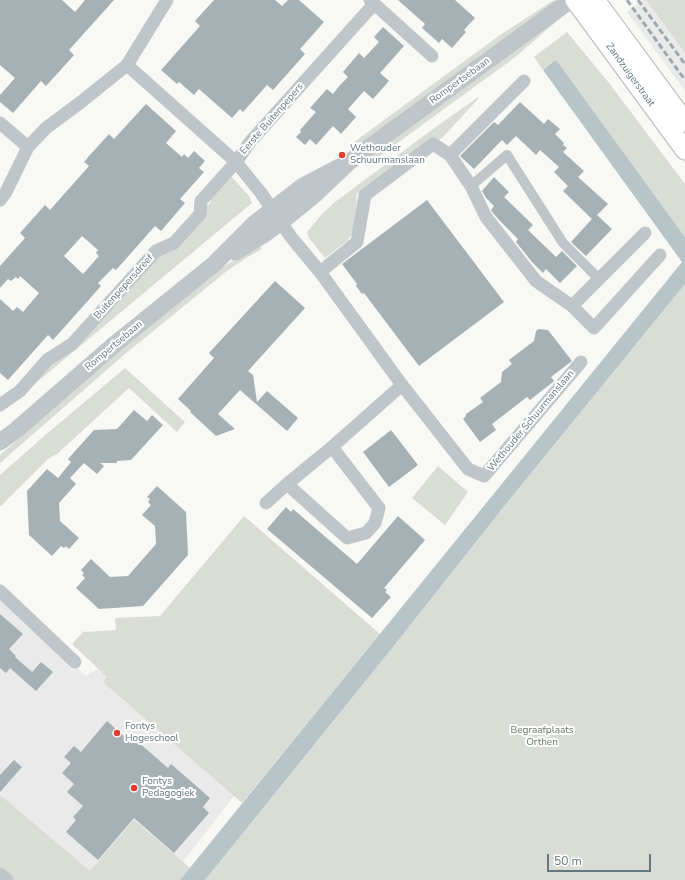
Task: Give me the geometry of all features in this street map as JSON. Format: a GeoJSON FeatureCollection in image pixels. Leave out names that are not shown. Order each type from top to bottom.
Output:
{"type":"FeatureCollection","features":[{"type":"Feature","properties":{"kind":"main road","name":"Zandzuigerstraat"},"geometry":{"type":"LineString","coordinates":[[589,5],[685,122]]}},
{"type":"Feature","properties":{"kind":"main road","name":"Zandzuigerstraat"},"geometry":{"type":"LineString","coordinates":[[589,5],[685,150]]}},
{"type":"Feature","properties":{"kind":"street"},"geometry":{"type":"LineString","coordinates":[[0,200],[6,192],[28,147],[46,128],[127,65],[167,0]]}},
{"type":"Feature","properties":{"kind":"street","name":"Rompertsebaan"},"geometry":{"type":"LineString","coordinates":[[0,442],[15,431],[115,344],[214,264],[254,224],[277,216],[303,186],[349,162],[571,0]]}},
{"type":"Feature","properties":{"kind":"street","name":"Eerste Buitenpepers"},"geometry":{"type":"LineString","coordinates":[[127,65],[236,162],[250,142],[372,2],[432,56]]}},
{"type":"Feature","properties":{"kind":"street"},"geometry":{"type":"LineString","coordinates":[[450,155],[524,81]]}},
{"type":"Feature","properties":{"kind":"street"},"geometry":{"type":"LineString","coordinates":[[0,122],[28,147]]}},
{"type":"Feature","properties":{"kind":"street"},"geometry":{"type":"LineString","coordinates":[[320,272],[357,242],[365,195],[433,144],[450,155],[471,186],[486,217],[536,281],[572,306],[594,328],[660,255]]}},
{"type":"Feature","properties":{"kind":"street"},"geometry":{"type":"LineString","coordinates":[[471,186],[507,155],[563,243],[599,279]]}},
{"type":"Feature","properties":{"kind":"street"},"geometry":{"type":"LineString","coordinates":[[236,162],[277,216]]}},
{"type":"Feature","properties":{"kind":"street","name":"Buitenpepersdreef"},"geometry":{"type":"LineString","coordinates":[[0,404],[20,390],[47,360],[72,344],[156,251],[174,243],[200,214],[201,201],[236,162]]}},
{"type":"Feature","properties":{"kind":"street","name":"Wethouder Schuurmanslaan"},"geometry":{"type":"LineString","coordinates":[[277,216],[291,237],[320,272],[402,385],[468,469],[484,476],[581,362]]}},
{"type":"Feature","properties":{"kind":"street"},"geometry":{"type":"LineString","coordinates":[[572,306],[645,233]]}},
{"type":"Feature","properties":{"kind":"street"},"geometry":{"type":"LineString","coordinates":[[266,503],[402,385]]}},
{"type":"Feature","properties":{"kind":"street","name":"Rompertsebaan"},"geometry":{"type":"LineString","coordinates":[[0,448],[15,431]]}},
{"type":"Feature","properties":{"kind":"street"},"geometry":{"type":"LineString","coordinates":[[287,484],[347,538],[366,533],[375,523],[379,508],[332,447]]}},
{"type":"Feature","properties":{"kind":"street"},"geometry":{"type":"LineString","coordinates":[[0,591],[75,662]]}},
{"type":"Feature","properties":{"kind":"street"},"geometry":{"type":"LineString","coordinates":[[0,874],[7,880]]}},
{"type":"Feature","properties":{"kind":"shaded area"},"geometry":{"type":"Polygon","coordinates":[[[643,0],[646,0],[685,53],[685,91],[627,12],[643,0]]]}},
{"type":"Feature","properties":{"kind":"shaded area"},"geometry":{"type":"Polygon","coordinates":[[[554,61],[557,61],[685,237],[685,284],[506,504],[205,880],[180,880],[682,262],[543,70],[554,61]]]}},
{"type":"Feature","properties":{"kind":"shaded area"},"geometry":{"type":"Polygon","coordinates":[[[0,592],[86,676],[111,661],[243,784],[173,875],[99,880],[0,825],[0,592]]]}},
{"type":"Feature","properties":{"kind":"green space"},"geometry":{"type":"Polygon","coordinates":[[[554,0],[555,2],[353,150],[350,145],[500,35],[554,0]]]}},
{"type":"Feature","properties":{"kind":"green space"},"geometry":{"type":"Polygon","coordinates":[[[646,0],[685,0],[685,53],[646,0]]]}},
{"type":"Feature","properties":{"kind":"green space"},"geometry":{"type":"Polygon","coordinates":[[[564,15],[514,58],[366,166],[363,162],[564,15]]]}},
{"type":"Feature","properties":{"kind":"green space"},"geometry":{"type":"Polygon","coordinates":[[[567,32],[609,83],[685,184],[685,237],[557,61],[554,61],[543,70],[534,57],[567,32]]]}},
{"type":"Feature","properties":{"kind":"green space"},"geometry":{"type":"Polygon","coordinates":[[[478,97],[479,98],[442,138],[439,140],[433,139],[426,141],[357,194],[354,232],[347,241],[325,258],[309,238],[307,232],[322,214],[335,202],[478,97]]]}},
{"type":"Feature","properties":{"kind":"green space"},"geometry":{"type":"Polygon","coordinates":[[[227,172],[249,196],[252,203],[19,397],[162,249],[165,252],[211,202],[207,194],[227,172]]]}},
{"type":"Feature","properties":{"kind":"green space"},"geometry":{"type":"Polygon","coordinates":[[[259,244],[262,249],[227,271],[125,354],[0,463],[0,455],[121,349],[224,266],[246,254],[259,244]]]}},
{"type":"Feature","properties":{"kind":"green space","name":"Begraafplaats Orthen"},"geometry":{"type":"Polygon","coordinates":[[[685,284],[685,880],[205,880],[506,504],[685,284]]]}},
{"type":"Feature","properties":{"kind":"green space"},"geometry":{"type":"Polygon","coordinates":[[[125,368],[185,422],[177,432],[129,388],[57,454],[48,459],[0,506],[0,475],[125,368]]]}},
{"type":"Feature","properties":{"kind":"green space"},"geometry":{"type":"Polygon","coordinates":[[[438,466],[468,492],[445,525],[412,498],[438,466]]]}},
{"type":"Feature","properties":{"kind":"green space"},"geometry":{"type":"Polygon","coordinates":[[[244,516],[380,634],[242,803],[103,682],[107,677],[72,644],[84,631],[116,630],[115,618],[160,616],[244,516]]]}},
{"type":"Feature","properties":{"kind":"green space"},"geometry":{"type":"Polygon","coordinates":[[[0,795],[90,871],[134,820],[190,868],[180,880],[14,880],[0,868],[0,795]]]}},
{"type":"Feature","properties":{"kind":"building"},"geometry":{"type":"Polygon","coordinates":[[[0,0],[62,0],[75,12],[85,0],[114,0],[69,50],[74,55],[66,64],[46,86],[41,81],[13,113],[0,102],[0,95],[15,78],[0,65],[0,0]]]}},
{"type":"Feature","properties":{"kind":"building"},"geometry":{"type":"Polygon","coordinates":[[[214,0],[275,0],[282,6],[288,0],[299,0],[324,22],[300,49],[305,54],[273,90],[267,85],[243,112],[240,109],[232,118],[199,89],[194,95],[179,82],[177,84],[161,70],[200,26],[195,21],[214,0]]]}},
{"type":"Feature","properties":{"kind":"building"},"geometry":{"type":"Polygon","coordinates":[[[398,0],[455,0],[475,18],[464,30],[466,32],[452,48],[442,39],[439,43],[422,28],[425,24],[398,0]]]}},
{"type":"Feature","properties":{"kind":"building"},"geometry":{"type":"Polygon","coordinates":[[[383,27],[404,46],[380,73],[389,81],[373,99],[364,91],[348,109],[356,117],[341,134],[333,126],[316,145],[310,139],[305,145],[296,137],[301,132],[300,130],[316,112],[310,108],[327,89],[333,94],[348,77],[343,72],[359,53],[364,58],[379,42],[374,37],[383,27]]]}},
{"type":"Feature","properties":{"kind":"building"},"geometry":{"type":"Polygon","coordinates":[[[520,102],[544,124],[548,119],[560,129],[555,134],[567,148],[563,152],[584,171],[578,177],[608,204],[597,215],[612,229],[586,256],[571,242],[592,219],[563,191],[568,186],[554,172],[559,167],[540,150],[536,155],[516,136],[507,145],[502,140],[474,169],[460,156],[494,122],[498,125],[520,102]]]}},
{"type":"Feature","properties":{"kind":"building"},"geometry":{"type":"Polygon","coordinates":[[[146,104],[176,131],[166,143],[182,157],[184,154],[188,158],[194,151],[205,161],[199,168],[204,172],[180,199],[185,203],[161,231],[155,226],[116,270],[113,268],[98,283],[101,286],[53,340],[48,335],[8,380],[0,373],[0,299],[13,311],[17,307],[23,312],[39,293],[20,276],[18,279],[16,277],[11,281],[8,279],[0,288],[0,266],[25,238],[20,233],[45,205],[50,210],[89,166],[84,162],[109,134],[114,139],[146,104]],[[82,236],[64,256],[83,274],[99,256],[96,253],[98,250],[82,236]]]}},
{"type":"Feature","properties":{"kind":"building"},"geometry":{"type":"Polygon","coordinates":[[[494,177],[509,192],[504,197],[533,225],[528,230],[556,257],[562,251],[577,266],[560,283],[546,269],[543,273],[532,262],[516,242],[518,239],[491,210],[494,206],[486,198],[482,191],[494,177]]]}},
{"type":"Feature","properties":{"kind":"building"},"geometry":{"type":"Polygon","coordinates":[[[427,200],[504,302],[419,366],[364,293],[362,294],[356,286],[357,284],[342,264],[427,200]]]}},
{"type":"Feature","properties":{"kind":"building"},"geometry":{"type":"Polygon","coordinates":[[[275,281],[305,308],[248,371],[253,375],[257,402],[267,391],[298,418],[287,431],[240,390],[218,414],[235,429],[216,436],[178,399],[214,358],[209,353],[275,281]]]}},
{"type":"Feature","properties":{"kind":"building"},"geometry":{"type":"Polygon","coordinates":[[[539,329],[548,330],[572,361],[551,377],[554,381],[553,382],[530,400],[527,397],[492,424],[496,430],[480,442],[463,419],[466,414],[483,402],[480,398],[501,382],[502,372],[512,364],[509,360],[534,341],[536,331],[539,329]]]}},
{"type":"Feature","properties":{"kind":"building"},"geometry":{"type":"Polygon","coordinates":[[[134,410],[147,421],[152,415],[163,425],[131,460],[117,461],[117,463],[100,463],[104,466],[97,474],[84,463],[70,478],[76,484],[59,503],[60,521],[79,538],[69,549],[66,546],[64,548],[61,546],[52,556],[29,535],[27,491],[47,469],[58,478],[71,462],[68,459],[94,430],[117,429],[134,410]]]}},
{"type":"Feature","properties":{"kind":"building"},"geometry":{"type":"Polygon","coordinates":[[[391,430],[418,465],[389,487],[363,452],[391,430]]]}},
{"type":"Feature","properties":{"kind":"building"},"geometry":{"type":"Polygon","coordinates":[[[157,486],[186,512],[188,555],[143,606],[99,609],[76,588],[85,578],[82,575],[84,573],[81,570],[91,559],[110,577],[128,576],[156,544],[155,526],[142,515],[151,505],[148,502],[150,499],[147,497],[157,486]]]}},
{"type":"Feature","properties":{"kind":"building"},"geometry":{"type":"Polygon","coordinates":[[[286,507],[291,512],[293,509],[357,564],[398,516],[425,540],[384,588],[387,590],[385,592],[391,597],[372,618],[267,529],[286,507]]]}},
{"type":"Feature","properties":{"kind":"building"},"geometry":{"type":"Polygon","coordinates":[[[0,614],[23,634],[9,649],[16,656],[15,657],[32,672],[41,662],[53,672],[36,691],[10,668],[6,673],[0,668],[0,614]]]}},
{"type":"Feature","properties":{"kind":"building","name":"Fontys Pedagogiek"},"geometry":{"type":"Polygon","coordinates":[[[107,721],[127,739],[130,735],[168,768],[171,764],[210,798],[203,807],[209,813],[174,853],[134,818],[98,860],[66,832],[76,820],[73,817],[83,806],[67,792],[74,784],[62,773],[71,763],[64,757],[74,746],[81,752],[107,721]]]}},
{"type":"Feature","properties":{"kind":"building"},"geometry":{"type":"Polygon","coordinates":[[[14,760],[22,767],[0,792],[0,775],[14,760]]]}},
{"type":"Feature","properties":{"kind":"railway"},"geometry":{"type":"LineString","coordinates":[[627,0],[685,80]]}},
{"type":"Feature","properties":{"kind":"railway"},"geometry":{"type":"LineString","coordinates":[[638,0],[685,64]]}},
{"type":"Feature","properties":{"kind":"place","name":"Wethouder Schuurmanslaan"},"geometry":{"type":"Point","coordinates":[342,155]}},
{"type":"Feature","properties":{"kind":"place","name":"Fontys Hogeschool"},"geometry":{"type":"Point","coordinates":[117,733]}},
{"type":"Feature","properties":{"kind":"place","name":"Fontys Pedagogiek"},"geometry":{"type":"Point","coordinates":[134,788]}}]}
